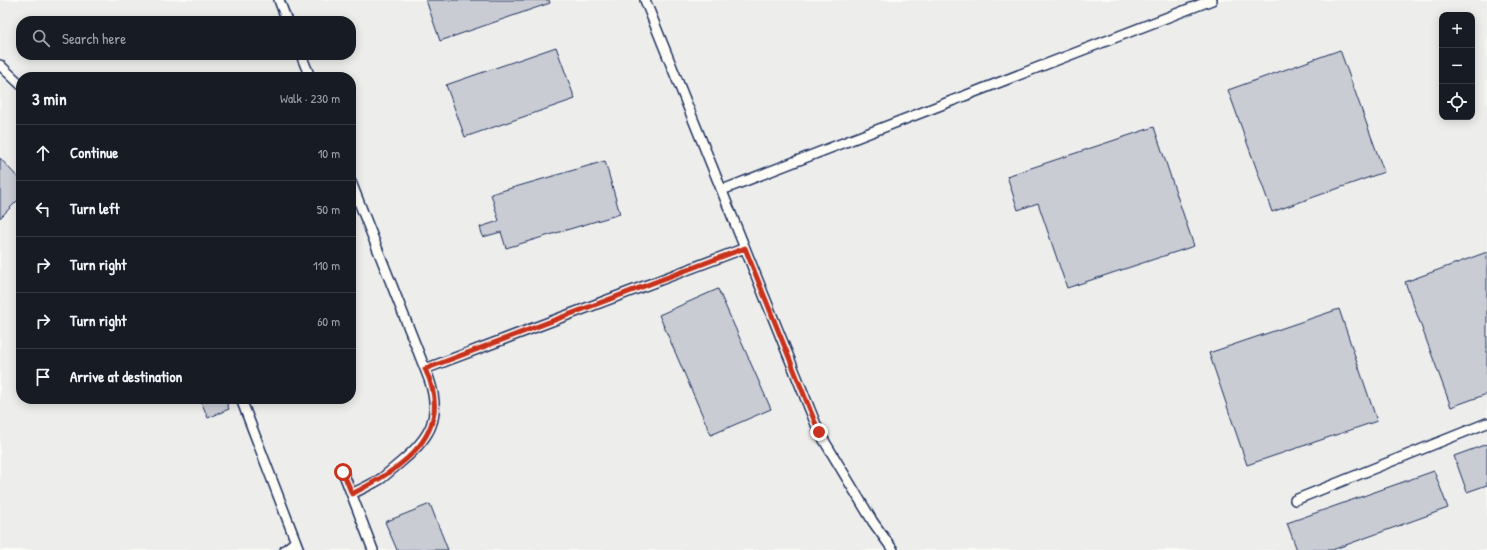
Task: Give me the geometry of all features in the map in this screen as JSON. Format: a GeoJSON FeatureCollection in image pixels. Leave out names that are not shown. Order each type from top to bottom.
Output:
{"type":"FeatureCollection","features":[{"type":"Feature","properties":{"kind":"lane"},"geometry":{"type":"LineString","coordinates":[[279,0],[285,16]]}},
{"type":"Feature","properties":{"kind":"lane"},"geometry":{"type":"LineString","coordinates":[[645,0],[819,432],[873,522],[893,550]]}},
{"type":"Feature","properties":{"kind":"lane"},"geometry":{"type":"LineString","coordinates":[[722,190],[1212,0]]}},
{"type":"Feature","properties":{"kind":"lane"},"geometry":{"type":"LineString","coordinates":[[303,60],[308,72]]}},
{"type":"Feature","properties":{"kind":"lane"},"geometry":{"type":"LineString","coordinates":[[0,65],[16,80]]}},
{"type":"Feature","properties":{"kind":"lane"},"geometry":{"type":"LineString","coordinates":[[352,494],[381,478],[414,451],[428,435],[432,424],[435,401],[430,378],[425,369],[356,195]]}},
{"type":"Feature","properties":{"kind":"lane"},"geometry":{"type":"LineString","coordinates":[[425,369],[745,248]]}},
{"type":"Feature","properties":{"kind":"lane"},"geometry":{"type":"LineString","coordinates":[[243,404],[297,546],[285,550]]}},
{"type":"Feature","properties":{"kind":"lane"},"geometry":{"type":"LineString","coordinates":[[1295,500],[1487,423]]}},
{"type":"Feature","properties":{"kind":"lane"},"geometry":{"type":"LineString","coordinates":[[343,472],[373,550]]}},
{"type":"Feature","properties":{"kind":"shaded area"},"geometry":{"type":"Polygon","coordinates":[[[0,0],[1487,0],[1487,550],[0,550],[0,0]]]}},
{"type":"Feature","properties":{"kind":"building"},"geometry":{"type":"Polygon","coordinates":[[[426,0],[549,0],[550,3],[440,41],[426,0]]]}},
{"type":"Feature","properties":{"kind":"building"},"geometry":{"type":"Polygon","coordinates":[[[556,47],[575,99],[465,137],[446,85],[556,47]]]}},
{"type":"Feature","properties":{"kind":"building"},"geometry":{"type":"Polygon","coordinates":[[[1340,50],[1384,172],[1272,212],[1228,90],[1340,50]]]}},
{"type":"Feature","properties":{"kind":"building"},"geometry":{"type":"Polygon","coordinates":[[[1154,127],[1194,246],[1067,288],[1038,203],[1018,210],[1007,176],[1154,127]]]}},
{"type":"Feature","properties":{"kind":"building"},"geometry":{"type":"Polygon","coordinates":[[[0,158],[16,176],[16,202],[0,218],[0,158]]]}},
{"type":"Feature","properties":{"kind":"building"},"geometry":{"type":"Polygon","coordinates":[[[605,161],[620,214],[506,248],[501,232],[483,237],[480,227],[499,221],[491,194],[605,161]]]}},
{"type":"Feature","properties":{"kind":"building"},"geometry":{"type":"Polygon","coordinates":[[[1487,252],[1487,394],[1451,407],[1405,282],[1487,252]]]}},
{"type":"Feature","properties":{"kind":"building"},"geometry":{"type":"Polygon","coordinates":[[[718,289],[771,409],[711,435],[659,315],[718,289]]]}},
{"type":"Feature","properties":{"kind":"building"},"geometry":{"type":"Polygon","coordinates":[[[1339,309],[1377,421],[1247,465],[1209,353],[1339,309]]]}},
{"type":"Feature","properties":{"kind":"building"},"geometry":{"type":"Polygon","coordinates":[[[202,404],[227,404],[229,409],[208,418],[202,404]]]}},
{"type":"Feature","properties":{"kind":"building"},"geometry":{"type":"Polygon","coordinates":[[[1487,444],[1487,485],[1467,492],[1454,456],[1487,444]]]}},
{"type":"Feature","properties":{"kind":"building"},"geometry":{"type":"Polygon","coordinates":[[[1434,471],[1448,508],[1332,550],[1297,550],[1287,523],[1434,471]]]}},
{"type":"Feature","properties":{"kind":"building"},"geometry":{"type":"Polygon","coordinates":[[[430,504],[448,550],[397,550],[385,522],[430,504]]]}},
{"type":"Feature","properties":{"kind":"route"},"geometry":{"type":"LineString","coordinates":[[343,472],[352,494],[381,478],[414,451],[428,435],[432,424],[435,401],[430,378],[425,369],[745,248],[819,432]]}}]}
